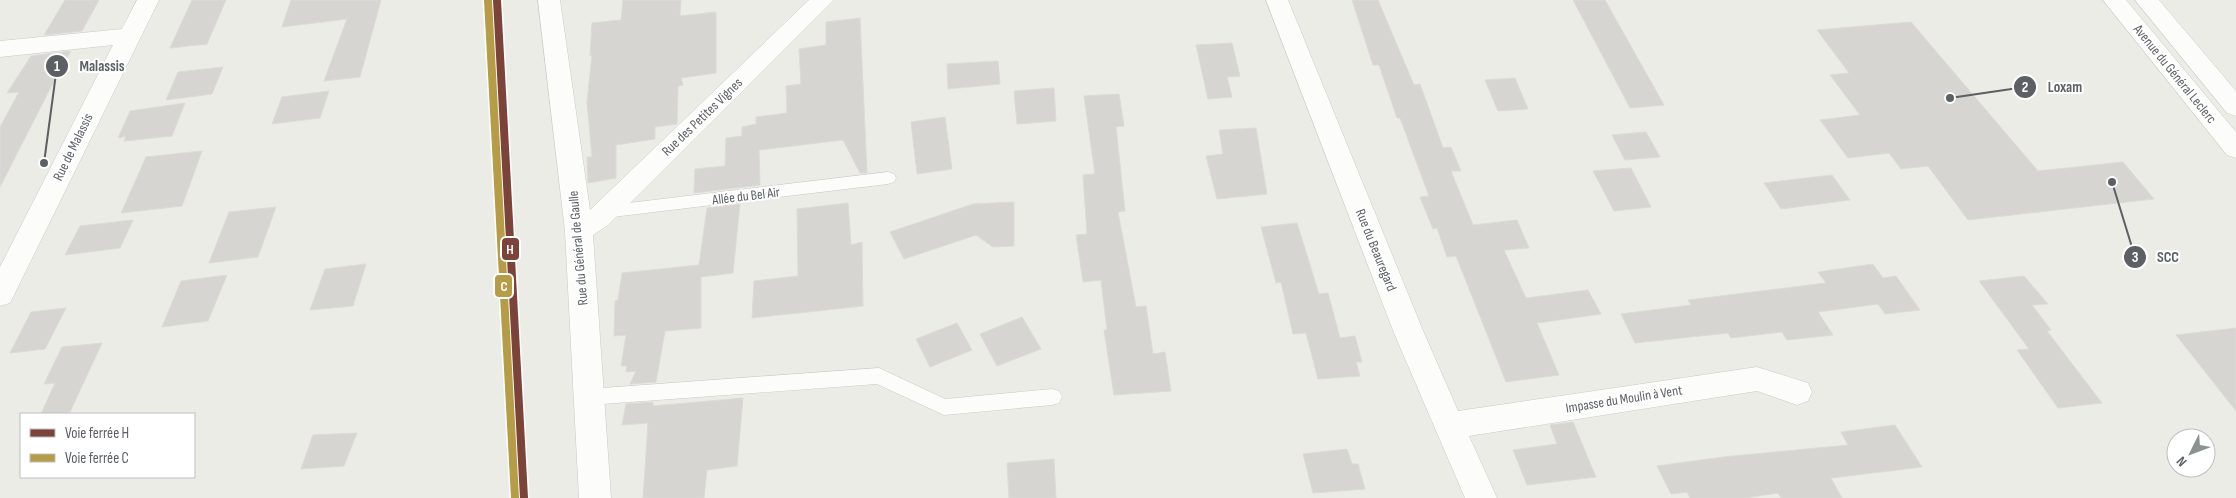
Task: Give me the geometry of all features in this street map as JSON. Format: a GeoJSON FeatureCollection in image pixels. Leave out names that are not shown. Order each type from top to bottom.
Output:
{"type":"FeatureCollection","features":[{"type":"Feature","properties":{"kind":"street","name":"Rue de Malassis"},"geometry":{"type":"LineString","coordinates":[[0,295],[148,0]]}},
{"type":"Feature","properties":{"kind":"street","name":"Rue du Général de Gaulle"},"geometry":{"type":"LineString","coordinates":[[549,0],[578,231],[595,498]]}},
{"type":"Feature","properties":{"kind":"street","name":"Rue des Petites Vignes"},"geometry":{"type":"LineString","coordinates":[[578,231],[604,212],[823,0]]}},
{"type":"Feature","properties":{"kind":"street","name":"Rue du Beauregard"},"geometry":{"type":"LineString","coordinates":[[1277,0],[1405,324],[1480,498]]}},
{"type":"Feature","properties":{"kind":"street","name":"Avenue du Général Leclerc"},"geometry":{"type":"LineString","coordinates":[[2114,0],[2236,149]]}},
{"type":"Feature","properties":{"kind":"street","name":"Avenue du Général Leclerc"},"geometry":{"type":"LineString","coordinates":[[2146,0],[2236,106]]}},
{"type":"Feature","properties":{"kind":"street"},"geometry":{"type":"LineString","coordinates":[[0,49],[129,36]]}},
{"type":"Feature","properties":{"kind":"street","name":"Impasse du Moulin à Vent"},"geometry":{"type":"LineString","coordinates":[[1449,426],[1757,379],[1797,392]]}},
{"type":"Feature","properties":{"kind":"lane","name":"Allée du Bel Air"},"geometry":{"type":"LineString","coordinates":[[604,212],[888,178]]}},
{"type":"Feature","properties":{"kind":"lane"},"geometry":{"type":"LineString","coordinates":[[589,398],[879,376],[944,406],[1052,397]]}},
{"type":"Feature","properties":{"kind":"building"},"geometry":{"type":"Polygon","coordinates":[[[65,0],[99,0],[82,31],[44,35],[65,0]]]}},
{"type":"Feature","properties":{"kind":"building"},"geometry":{"type":"Polygon","coordinates":[[[192,0],[226,0],[207,44],[170,48],[192,0]]]}},
{"type":"Feature","properties":{"kind":"building"},"geometry":{"type":"Polygon","coordinates":[[[291,0],[381,0],[360,77],[324,81],[347,19],[282,27],[291,0]]]}},
{"type":"Feature","properties":{"kind":"building"},"geometry":{"type":"Polygon","coordinates":[[[623,0],[681,0],[680,16],[716,12],[716,73],[681,78],[683,85],[678,86],[677,124],[655,127],[655,139],[616,145],[616,178],[588,183],[587,157],[592,157],[587,102],[592,55],[590,56],[592,23],[621,20],[623,0]]]}},
{"type":"Feature","properties":{"kind":"building"},"geometry":{"type":"Polygon","coordinates":[[[1352,0],[1378,0],[1414,85],[1420,84],[1443,148],[1451,147],[1461,171],[1451,171],[1473,225],[1517,220],[1529,248],[1504,250],[1526,298],[1588,290],[1601,314],[1537,323],[1559,375],[1506,382],[1456,256],[1447,257],[1437,228],[1433,229],[1420,197],[1429,196],[1400,118],[1397,118],[1379,65],[1373,65],[1352,0]]]}},
{"type":"Feature","properties":{"kind":"building"},"geometry":{"type":"Polygon","coordinates":[[[1573,0],[1605,0],[1664,105],[1630,108],[1573,0]]]}},
{"type":"Feature","properties":{"kind":"building"},"geometry":{"type":"Polygon","coordinates":[[[860,18],[867,173],[860,173],[843,140],[759,150],[760,185],[694,193],[695,169],[725,166],[726,138],[742,136],[742,127],[756,124],[756,117],[787,113],[786,86],[801,84],[799,49],[826,45],[826,22],[860,18]]]}},
{"type":"Feature","properties":{"kind":"building"},"geometry":{"type":"Polygon","coordinates":[[[1911,22],[2038,171],[2123,162],[2154,199],[1968,220],[1928,166],[1901,169],[1889,153],[1848,158],[1820,120],[1860,115],[1830,75],[1849,73],[1817,30],[1911,22]]]}},
{"type":"Feature","properties":{"kind":"building"},"geometry":{"type":"Polygon","coordinates":[[[1232,43],[1240,76],[1227,77],[1232,97],[1208,99],[1196,45],[1232,43]]]}},
{"type":"Feature","properties":{"kind":"building"},"geometry":{"type":"Polygon","coordinates":[[[71,51],[0,187],[0,127],[19,92],[7,93],[31,56],[71,51]]]}},
{"type":"Feature","properties":{"kind":"building"},"geometry":{"type":"Polygon","coordinates":[[[998,61],[1000,84],[948,89],[947,64],[998,61]]]}},
{"type":"Feature","properties":{"kind":"building"},"geometry":{"type":"Polygon","coordinates":[[[223,67],[212,94],[166,100],[178,72],[223,67]]]}},
{"type":"Feature","properties":{"kind":"building"},"geometry":{"type":"Polygon","coordinates":[[[1515,78],[1528,109],[1498,111],[1485,80],[1515,78]]]}},
{"type":"Feature","properties":{"kind":"building"},"geometry":{"type":"Polygon","coordinates":[[[1054,88],[1056,121],[1017,124],[1014,91],[1054,88]]]}},
{"type":"Feature","properties":{"kind":"building"},"geometry":{"type":"Polygon","coordinates":[[[329,91],[320,118],[272,124],[282,97],[329,91]]]}},
{"type":"Feature","properties":{"kind":"building"},"geometry":{"type":"Polygon","coordinates":[[[1119,94],[1124,126],[1116,127],[1125,211],[1118,212],[1136,307],[1146,306],[1153,354],[1165,352],[1171,391],[1114,395],[1104,330],[1107,330],[1101,280],[1083,282],[1076,235],[1087,234],[1083,175],[1095,174],[1084,96],[1119,94]]]}},
{"type":"Feature","properties":{"kind":"building"},"geometry":{"type":"Polygon","coordinates":[[[185,103],[172,136],[124,141],[126,136],[118,138],[130,111],[185,103]]]}},
{"type":"Feature","properties":{"kind":"building"},"geometry":{"type":"Polygon","coordinates":[[[945,117],[952,169],[917,174],[911,122],[945,117]]]}},
{"type":"Feature","properties":{"kind":"building"},"geometry":{"type":"Polygon","coordinates":[[[1256,128],[1267,194],[1217,199],[1206,156],[1223,154],[1219,130],[1256,128]]]}},
{"type":"Feature","properties":{"kind":"building"},"geometry":{"type":"Polygon","coordinates":[[[1646,132],[1660,157],[1625,160],[1612,135],[1646,132]]]}},
{"type":"Feature","properties":{"kind":"building"},"geometry":{"type":"Polygon","coordinates":[[[202,151],[182,206],[121,213],[146,157],[202,151]]]}},
{"type":"Feature","properties":{"kind":"building"},"geometry":{"type":"Polygon","coordinates":[[[1631,168],[1651,207],[1614,211],[1593,171],[1631,168]]]}},
{"type":"Feature","properties":{"kind":"building"},"geometry":{"type":"Polygon","coordinates":[[[1832,175],[1850,200],[1781,209],[1764,183],[1832,175]]]}},
{"type":"Feature","properties":{"kind":"building"},"geometry":{"type":"Polygon","coordinates":[[[1014,202],[1014,246],[993,247],[976,235],[904,259],[890,232],[973,204],[1014,202]]]}},
{"type":"Feature","properties":{"kind":"building"},"geometry":{"type":"Polygon","coordinates":[[[848,203],[851,245],[862,242],[863,306],[752,318],[754,281],[798,276],[797,209],[848,203]]]}},
{"type":"Feature","properties":{"kind":"building"},"geometry":{"type":"Polygon","coordinates":[[[740,204],[733,273],[701,277],[701,328],[665,331],[656,382],[630,384],[636,371],[626,372],[627,366],[621,366],[626,335],[614,336],[615,301],[618,300],[622,273],[699,265],[707,208],[740,204]]]}},
{"type":"Feature","properties":{"kind":"building"},"geometry":{"type":"Polygon","coordinates":[[[276,207],[258,257],[209,263],[229,212],[276,207]]]}},
{"type":"Feature","properties":{"kind":"building"},"geometry":{"type":"Polygon","coordinates":[[[133,220],[120,248],[65,255],[80,226],[133,220]]]}},
{"type":"Feature","properties":{"kind":"building"},"geometry":{"type":"Polygon","coordinates":[[[1297,223],[1319,294],[1328,293],[1340,338],[1355,336],[1362,362],[1356,362],[1360,376],[1318,379],[1306,333],[1293,334],[1281,282],[1276,283],[1261,227],[1297,223]]]}},
{"type":"Feature","properties":{"kind":"building"},"geometry":{"type":"Polygon","coordinates":[[[366,264],[353,306],[310,310],[325,269],[366,264]]]}},
{"type":"Feature","properties":{"kind":"building"},"geometry":{"type":"Polygon","coordinates":[[[1873,264],[1883,278],[1896,276],[1920,310],[1885,314],[1878,304],[1818,312],[1833,335],[1787,340],[1782,332],[1731,338],[1728,333],[1635,343],[1621,314],[1691,305],[1688,300],[1826,283],[1818,272],[1873,264]]]}},
{"type":"Feature","properties":{"kind":"building"},"geometry":{"type":"Polygon","coordinates":[[[227,275],[208,321],[162,327],[181,281],[227,275]]]}},
{"type":"Feature","properties":{"kind":"building"},"geometry":{"type":"Polygon","coordinates":[[[2024,276],[2048,304],[2032,305],[2051,330],[2047,331],[2102,403],[2058,408],[2017,350],[2029,349],[1979,281],[2024,276]]]}},
{"type":"Feature","properties":{"kind":"building"},"geometry":{"type":"Polygon","coordinates":[[[66,308],[45,349],[10,353],[31,312],[66,308]]]}},
{"type":"Feature","properties":{"kind":"building"},"geometry":{"type":"Polygon","coordinates":[[[1022,317],[1041,349],[997,366],[980,334],[1022,317]]]}},
{"type":"Feature","properties":{"kind":"building"},"geometry":{"type":"Polygon","coordinates":[[[957,323],[972,350],[930,367],[916,339],[957,323]]]}},
{"type":"Feature","properties":{"kind":"building"},"geometry":{"type":"Polygon","coordinates":[[[2236,328],[2236,411],[2176,335],[2236,328]]]}},
{"type":"Feature","properties":{"kind":"building"},"geometry":{"type":"Polygon","coordinates":[[[102,343],[69,413],[41,413],[55,383],[44,384],[62,347],[102,343]]]}},
{"type":"Feature","properties":{"kind":"building"},"geometry":{"type":"Polygon","coordinates":[[[743,398],[737,466],[707,470],[704,498],[643,498],[648,423],[622,425],[626,404],[653,402],[653,406],[743,398]]]}},
{"type":"Feature","properties":{"kind":"building"},"geometry":{"type":"Polygon","coordinates":[[[1573,422],[1596,477],[1527,485],[1513,450],[1557,444],[1550,425],[1573,422]]]}},
{"type":"Feature","properties":{"kind":"building"},"geometry":{"type":"Polygon","coordinates":[[[1895,425],[1922,467],[1831,478],[1842,498],[1781,498],[1778,493],[1745,498],[1690,498],[1687,492],[1671,494],[1657,466],[1723,457],[1848,445],[1841,432],[1895,425]]]}},
{"type":"Feature","properties":{"kind":"building"},"geometry":{"type":"Polygon","coordinates":[[[357,433],[344,466],[301,469],[313,435],[357,433]]]}},
{"type":"Feature","properties":{"kind":"building"},"geometry":{"type":"Polygon","coordinates":[[[1347,449],[1352,464],[1358,464],[1365,489],[1313,493],[1303,454],[1347,449]]]}},
{"type":"Feature","properties":{"kind":"building"},"geometry":{"type":"Polygon","coordinates":[[[1054,459],[1056,498],[1009,498],[1007,463],[1054,459]]]}},
{"type":"Feature","properties":{"kind":"rail line","name":"C"},"geometry":{"type":"LineString","coordinates":[[488,0],[515,498]]}},
{"type":"Feature","properties":{"kind":"rail line","name":"H"},"geometry":{"type":"LineString","coordinates":[[497,0],[524,498]]}},
{"type":"Feature","properties":{"kind":"place","name":"Loxam"},"geometry":{"type":"Point","coordinates":[1950,98]}},
{"type":"Feature","properties":{"kind":"place","name":"Malassis"},"geometry":{"type":"Point","coordinates":[44,163]}},
{"type":"Feature","properties":{"kind":"place","name":"SCC"},"geometry":{"type":"Point","coordinates":[2112,182]}}]}
